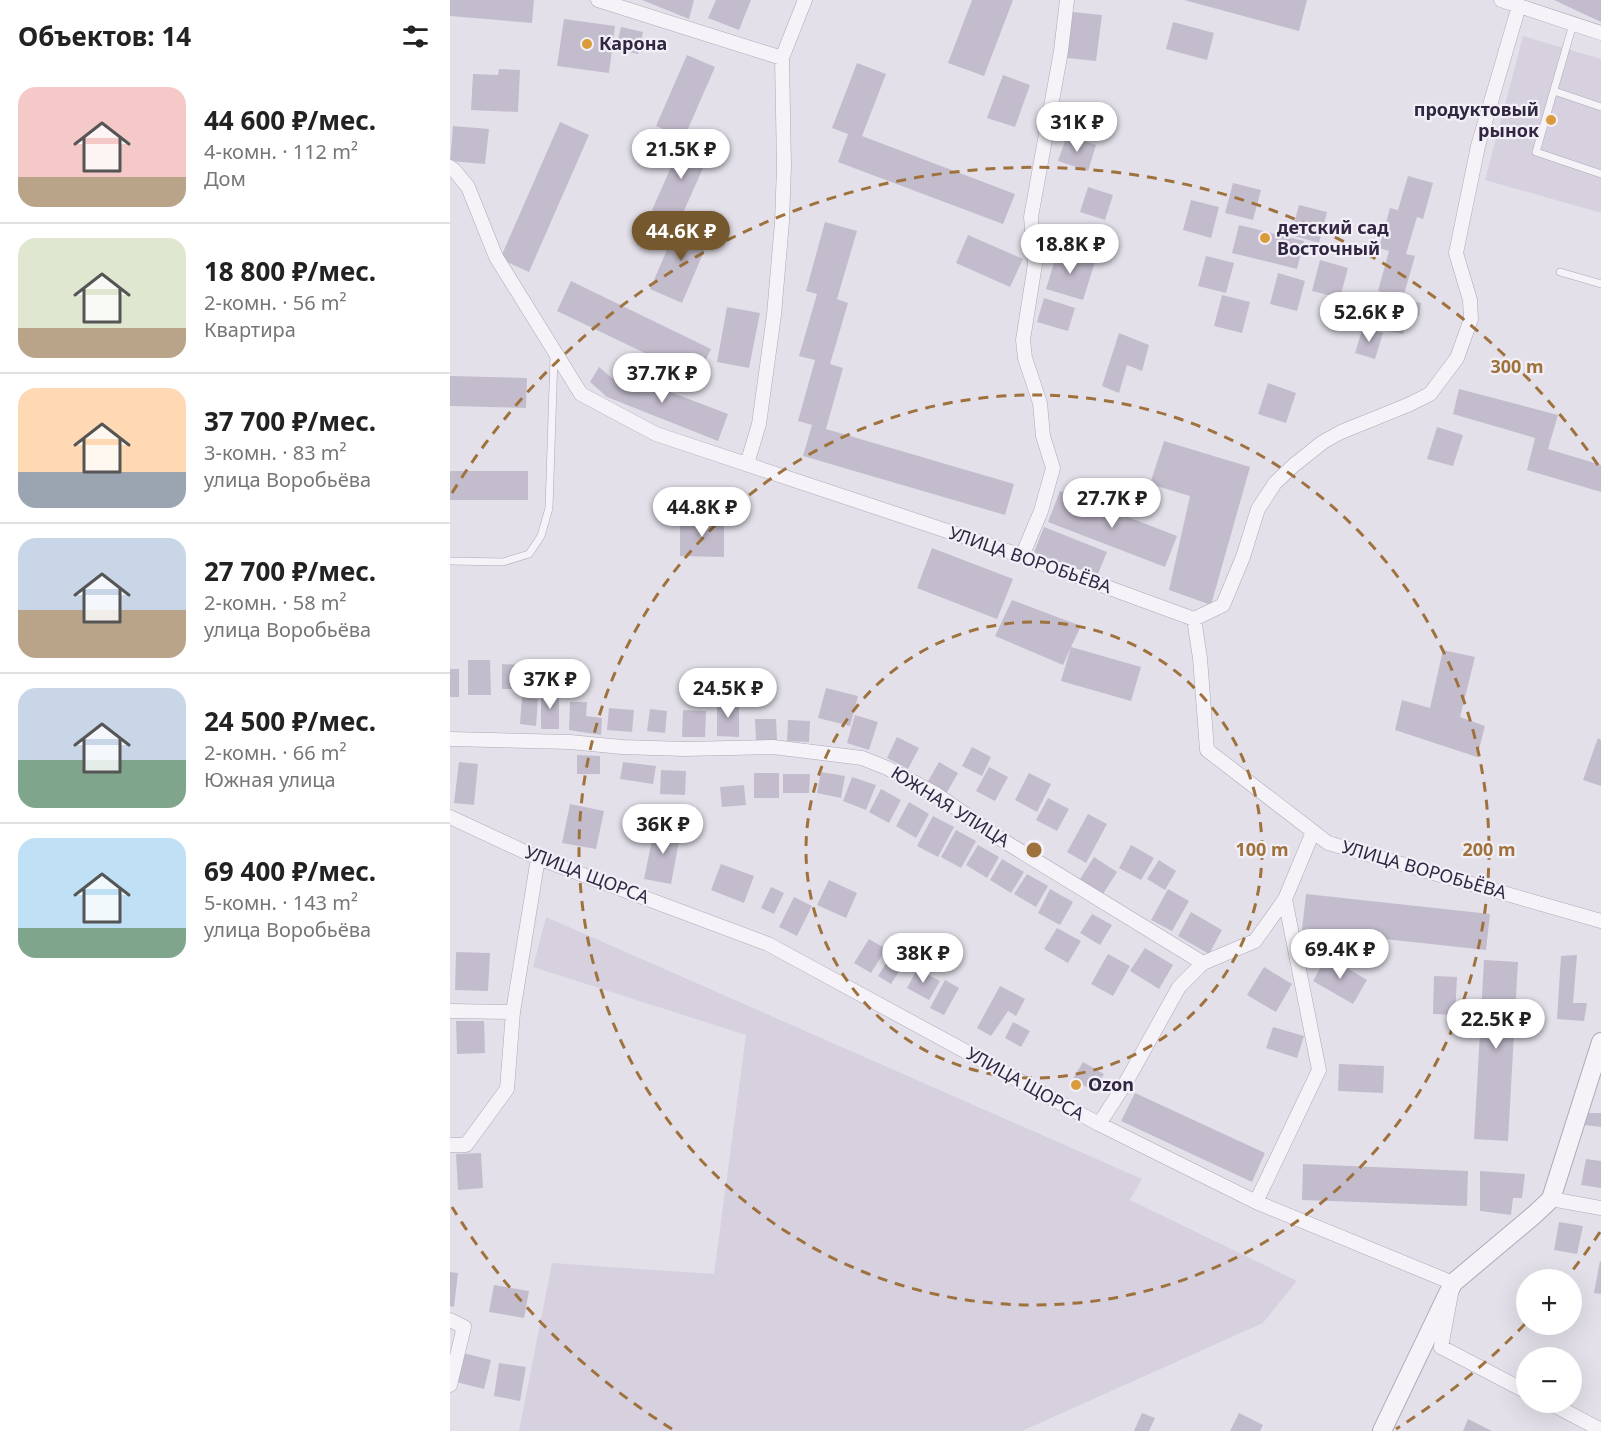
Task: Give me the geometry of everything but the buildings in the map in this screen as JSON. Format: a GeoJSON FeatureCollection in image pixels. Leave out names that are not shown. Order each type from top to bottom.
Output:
{"type":"FeatureCollection","features":[{"type":"Feature","properties":{"kind":"street"},"geometry":{"type":"LineString","coordinates":[[598,0],[782,58]]}},
{"type":"Feature","properties":{"kind":"street"},"geometry":{"type":"LineString","coordinates":[[747,464],[759,424],[774,315],[784,166],[782,58],[805,0]]}},
{"type":"Feature","properties":{"kind":"street"},"geometry":{"type":"LineString","coordinates":[[1022,556],[1041,511],[1053,468],[1043,436],[1040,403],[1025,358],[1023,340],[1035,264],[1031,217],[1061,51],[1067,0]]}},
{"type":"Feature","properties":{"kind":"street"},"geometry":{"type":"LineString","coordinates":[[1501,0],[1601,33]]}},
{"type":"Feature","properties":{"kind":"street"},"geometry":{"type":"LineString","coordinates":[[1194,619],[1223,605],[1243,557],[1258,509],[1275,483],[1294,465],[1341,432],[1430,394],[1457,358],[1471,319],[1470,300],[1456,253],[1478,146],[1519,6]]}},
{"type":"Feature","properties":{"kind":"street","name":"УЛИЦА ВОРОБЬЁВА"},"geometry":{"type":"LineString","coordinates":[[450,168],[468,187],[496,257],[582,394],[656,434],[1022,556],[1194,619],[1200,658],[1207,750],[1328,843],[1601,921]]}},
{"type":"Feature","properties":{"kind":"street","name":"ЮЖНАЯ УЛИЦА"},"geometry":{"type":"LineString","coordinates":[[450,739],[570,742],[622,747],[684,749],[773,747],[862,758],[887,768],[936,794],[999,838],[1203,963]]}},
{"type":"Feature","properties":{"kind":"street","name":"УЛИЦА ЩОРСА"},"geometry":{"type":"LineString","coordinates":[[450,817],[538,858],[768,944],[1099,1125],[1256,1202],[1453,1283]]}},
{"type":"Feature","properties":{"kind":"street"},"geometry":{"type":"LineString","coordinates":[[1099,1125],[1125,1084],[1179,987],[1203,963],[1255,941],[1285,899],[1313,831]]}},
{"type":"Feature","properties":{"kind":"street"},"geometry":{"type":"LineString","coordinates":[[450,1145],[466,1145],[507,1089],[513,1012],[538,858]]}},
{"type":"Feature","properties":{"kind":"street"},"geometry":{"type":"LineString","coordinates":[[1256,1202],[1319,1070],[1285,899]]}},
{"type":"Feature","properties":{"kind":"street"},"geometry":{"type":"LineString","coordinates":[[450,1011],[513,1012]]}},
{"type":"Feature","properties":{"kind":"street"},"geometry":{"type":"LineString","coordinates":[[1382,1431],[1453,1283],[1551,1199],[1597,1072],[1601,1042]]}},
{"type":"Feature","properties":{"kind":"street"},"geometry":{"type":"LineString","coordinates":[[1551,1199],[1601,1208]]}},
{"type":"Feature","properties":{"kind":"street"},"geometry":{"type":"LineString","coordinates":[[1453,1283],[1441,1347],[1516,1386]]}},
{"type":"Feature","properties":{"kind":"street"},"geometry":{"type":"LineString","coordinates":[[450,1320],[464,1327],[450,1384]]}},
{"type":"Feature","properties":{"kind":"street"},"geometry":{"type":"LineString","coordinates":[[1569,1413],[1601,1430]]}},
{"type":"Feature","properties":{"kind":"lane"},"geometry":{"type":"LineString","coordinates":[[1574,24],[1536,152],[1601,174]]}},
{"type":"Feature","properties":{"kind":"lane"},"geometry":{"type":"LineString","coordinates":[[1554,92],[1601,108]]}},
{"type":"Feature","properties":{"kind":"lane"},"geometry":{"type":"LineString","coordinates":[[1560,272],[1601,284]]}},
{"type":"Feature","properties":{"kind":"lane"},"geometry":{"type":"LineString","coordinates":[[450,561],[503,562],[529,554],[541,536],[549,508],[554,351]]}},
{"type":"Feature","properties":{"kind":"shaded area","name":"продуктовый рынок"},"geometry":{"type":"Polygon","coordinates":[[[1523,36],[1601,59],[1601,213],[1485,180],[1523,36]]]}},
{"type":"Feature","properties":{"kind":"shaded area"},"geometry":{"type":"Polygon","coordinates":[[[546,917],[1142,1179],[1130,1200],[1297,1281],[1263,1323],[1022,1431],[519,1431],[552,1263],[714,1274],[746,1035],[533,967],[546,917]]]}},
{"type":"Feature","properties":{"kind":"place","name":"Карона"},"geometry":{"type":"Point","coordinates":[587,44]}},
{"type":"Feature","properties":{"kind":"place","name":"продуктовый рынок"},"geometry":{"type":"Point","coordinates":[1551,120]}},
{"type":"Feature","properties":{"kind":"place","name":"детский сад Восточный"},"geometry":{"type":"Point","coordinates":[1265,238]}},
{"type":"Feature","properties":{"kind":"place","name":"Ozon"},"geometry":{"type":"Point","coordinates":[1076,1085]}}]}
